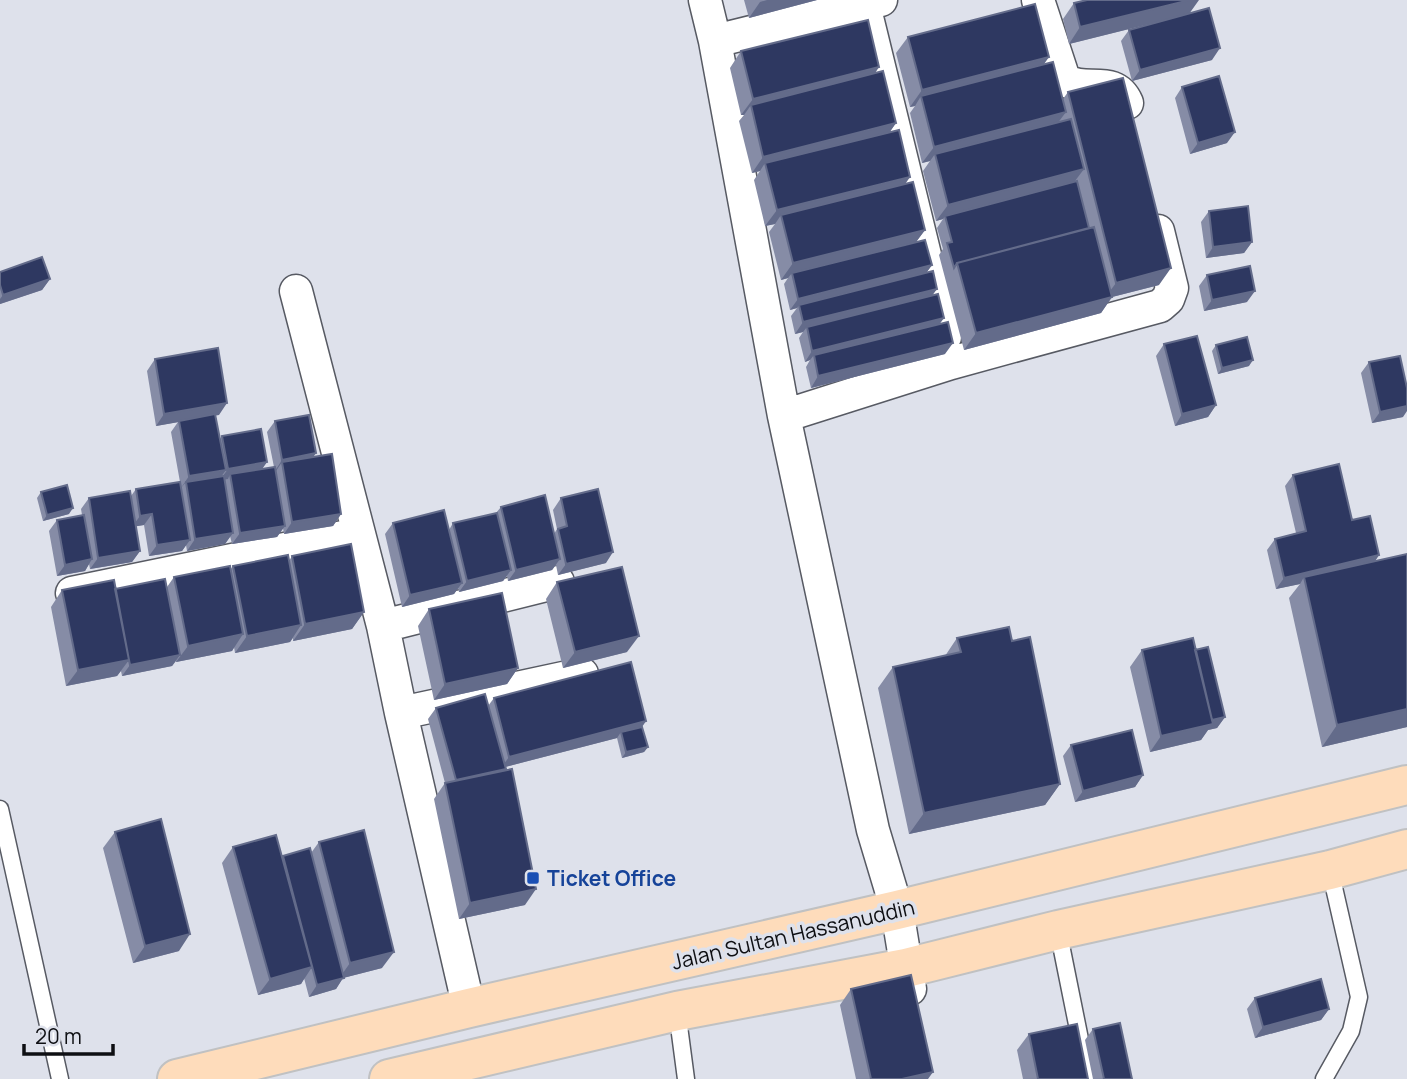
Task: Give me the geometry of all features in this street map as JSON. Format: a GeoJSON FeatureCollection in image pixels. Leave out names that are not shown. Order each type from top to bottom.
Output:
{"type":"FeatureCollection","features":[{"type":"Feature","properties":{"kind":"main road","name":"Jalan Sultan Hassanuddin"},"geometry":{"type":"LineString","coordinates":[[177,1079],[468,1008],[897,911],[1407,785]]}},
{"type":"Feature","properties":{"kind":"main road"},"geometry":{"type":"LineString","coordinates":[[389,1079],[677,1011],[906,968],[1058,930],[1330,870],[1407,849]]}},
{"type":"Feature","properties":{"kind":"street"},"geometry":{"type":"LineString","coordinates":[[705,0],[715,41],[784,415],[873,830],[897,911],[917,1018]]}},
{"type":"Feature","properties":{"kind":"street"},"geometry":{"type":"LineString","coordinates":[[1038,0],[1064,79],[1073,84],[1114,87],[1122,93],[1133,128]]}},
{"type":"Feature","properties":{"kind":"street"},"geometry":{"type":"LineString","coordinates":[[715,41],[872,2],[951,363]]}},
{"type":"Feature","properties":{"kind":"street"},"geometry":{"type":"LineString","coordinates":[[784,415],[951,363],[1160,306],[1168,299],[1172,288],[1153,208]]}},
{"type":"Feature","properties":{"kind":"street"},"geometry":{"type":"LineString","coordinates":[[296,291],[383,626],[468,1008]]}},
{"type":"Feature","properties":{"kind":"street"},"geometry":{"type":"LineString","coordinates":[[72,593],[358,534]]}},
{"type":"Feature","properties":{"kind":"street"},"geometry":{"type":"LineString","coordinates":[[383,626],[558,582]]}},
{"type":"Feature","properties":{"kind":"street"},"geometry":{"type":"LineString","coordinates":[[401,713],[582,674]]}},
{"type":"Feature","properties":{"kind":"lane"},"geometry":{"type":"LineString","coordinates":[[0,809],[60,1079]]}},
{"type":"Feature","properties":{"kind":"lane"},"geometry":{"type":"LineString","coordinates":[[1324,1079],[1351,1031],[1359,997],[1330,870]]}},
{"type":"Feature","properties":{"kind":"lane"},"geometry":{"type":"LineString","coordinates":[[1058,930],[1088,1079]]}},
{"type":"Feature","properties":{"kind":"lane"},"geometry":{"type":"LineString","coordinates":[[677,1011],[686,1079]]}},
{"type":"Feature","properties":{"kind":"building"},"geometry":{"type":"Polygon","coordinates":[[[1087,0],[1190,0],[1080,27],[1074,3],[1087,0]]]}},
{"type":"Feature","properties":{"kind":"building"},"geometry":{"type":"Polygon","coordinates":[[[1035,4],[1049,57],[922,90],[908,37],[1035,4]]]}},
{"type":"Feature","properties":{"kind":"building"},"geometry":{"type":"Polygon","coordinates":[[[1209,8],[1220,48],[1140,70],[1129,30],[1209,8]]]}},
{"type":"Feature","properties":{"kind":"building"},"geometry":{"type":"Polygon","coordinates":[[[868,20],[879,67],[753,99],[741,51],[868,20]]]}},
{"type":"Feature","properties":{"kind":"building"},"geometry":{"type":"Polygon","coordinates":[[[1053,62],[1066,112],[934,147],[921,96],[1053,62]]]}},
{"type":"Feature","properties":{"kind":"building"},"geometry":{"type":"Polygon","coordinates":[[[883,71],[896,123],[763,157],[751,105],[883,71]]]}},
{"type":"Feature","properties":{"kind":"building"},"geometry":{"type":"Polygon","coordinates":[[[1219,76],[1235,132],[1198,143],[1182,87],[1219,76]]]}},
{"type":"Feature","properties":{"kind":"building"},"geometry":{"type":"Polygon","coordinates":[[[1123,78],[1171,268],[1116,283],[1068,92],[1123,78]]]}},
{"type":"Feature","properties":{"kind":"building"},"geometry":{"type":"Polygon","coordinates":[[[1071,119],[1084,169],[948,205],[935,154],[1071,119]]]}},
{"type":"Feature","properties":{"kind":"building"},"geometry":{"type":"Polygon","coordinates":[[[899,130],[910,177],[777,210],[765,163],[899,130]]]}},
{"type":"Feature","properties":{"kind":"building"},"geometry":{"type":"Polygon","coordinates":[[[1077,181],[1089,228],[957,263],[954,268],[947,243],[952,242],[945,216],[1077,181]]]}},
{"type":"Feature","properties":{"kind":"building"},"geometry":{"type":"Polygon","coordinates":[[[913,182],[925,230],[793,263],[781,215],[913,182]]]}},
{"type":"Feature","properties":{"kind":"building"},"geometry":{"type":"Polygon","coordinates":[[[1248,206],[1252,242],[1213,247],[1209,211],[1248,206]]]}},
{"type":"Feature","properties":{"kind":"building"},"geometry":{"type":"Polygon","coordinates":[[[1094,227],[1112,297],[976,333],[957,263],[1094,227]]]}},
{"type":"Feature","properties":{"kind":"building"},"geometry":{"type":"Polygon","coordinates":[[[925,240],[932,265],[798,299],[792,273],[925,240]]]}},
{"type":"Feature","properties":{"kind":"building"},"geometry":{"type":"Polygon","coordinates":[[[42,257],[50,279],[3,295],[0,272],[42,257]]]}},
{"type":"Feature","properties":{"kind":"building"},"geometry":{"type":"Polygon","coordinates":[[[1250,266],[1255,291],[1212,300],[1207,275],[1250,266]]]}},
{"type":"Feature","properties":{"kind":"building"},"geometry":{"type":"Polygon","coordinates":[[[933,271],[937,289],[803,322],[799,305],[933,271]]]}},
{"type":"Feature","properties":{"kind":"building"},"geometry":{"type":"Polygon","coordinates":[[[938,294],[944,318],[812,351],[807,327],[938,294]]]}},
{"type":"Feature","properties":{"kind":"building"},"geometry":{"type":"Polygon","coordinates":[[[948,322],[953,343],[818,376],[814,355],[948,322]]]}},
{"type":"Feature","properties":{"kind":"building"},"geometry":{"type":"Polygon","coordinates":[[[1197,336],[1216,405],[1182,414],[1164,344],[1197,336]]]}},
{"type":"Feature","properties":{"kind":"building"},"geometry":{"type":"Polygon","coordinates":[[[1247,337],[1253,360],[1222,368],[1216,345],[1247,337]]]}},
{"type":"Feature","properties":{"kind":"building"},"geometry":{"type":"Polygon","coordinates":[[[218,348],[227,403],[164,414],[155,359],[218,348]]]}},
{"type":"Feature","properties":{"kind":"building"},"geometry":{"type":"Polygon","coordinates":[[[1400,356],[1407,388],[1407,406],[1380,412],[1369,362],[1400,356]]]}},
{"type":"Feature","properties":{"kind":"building"},"geometry":{"type":"Polygon","coordinates":[[[215,414],[226,470],[189,476],[179,421],[215,414]]]}},
{"type":"Feature","properties":{"kind":"building"},"geometry":{"type":"Polygon","coordinates":[[[309,415],[316,453],[282,460],[275,421],[309,415]]]}},
{"type":"Feature","properties":{"kind":"building"},"geometry":{"type":"Polygon","coordinates":[[[261,429],[267,462],[228,469],[222,436],[261,429]]]}},
{"type":"Feature","properties":{"kind":"building"},"geometry":{"type":"Polygon","coordinates":[[[332,454],[341,514],[292,522],[282,462],[332,454]]]}},
{"type":"Feature","properties":{"kind":"building"},"geometry":{"type":"Polygon","coordinates":[[[1339,464],[1352,520],[1370,516],[1379,555],[1284,578],[1275,539],[1306,531],[1293,475],[1339,464]]]}},
{"type":"Feature","properties":{"kind":"building"},"geometry":{"type":"Polygon","coordinates":[[[275,467],[285,526],[240,533],[230,474],[275,467]]]}},
{"type":"Feature","properties":{"kind":"building"},"geometry":{"type":"Polygon","coordinates":[[[224,476],[233,533],[195,539],[186,482],[224,476]]]}},
{"type":"Feature","properties":{"kind":"building"},"geometry":{"type":"Polygon","coordinates":[[[180,482],[190,540],[157,545],[152,514],[140,516],[136,489],[180,482]]]}},
{"type":"Feature","properties":{"kind":"building"},"geometry":{"type":"Polygon","coordinates":[[[67,485],[73,508],[47,515],[41,492],[67,485]]]}},
{"type":"Feature","properties":{"kind":"building"},"geometry":{"type":"Polygon","coordinates":[[[598,489],[613,552],[566,564],[558,529],[567,526],[561,498],[598,489]]]}},
{"type":"Feature","properties":{"kind":"building"},"geometry":{"type":"Polygon","coordinates":[[[130,491],[140,551],[98,558],[89,498],[130,491]]]}},
{"type":"Feature","properties":{"kind":"building"},"geometry":{"type":"Polygon","coordinates":[[[545,495],[560,559],[516,570],[501,507],[545,495]]]}},
{"type":"Feature","properties":{"kind":"building"},"geometry":{"type":"Polygon","coordinates":[[[444,510],[462,583],[410,595],[393,523],[444,510]]]}},
{"type":"Feature","properties":{"kind":"building"},"geometry":{"type":"Polygon","coordinates":[[[497,513],[511,570],[467,581],[453,523],[497,513]]]}},
{"type":"Feature","properties":{"kind":"building"},"geometry":{"type":"Polygon","coordinates":[[[84,515],[92,559],[65,565],[57,520],[84,515]]]}},
{"type":"Feature","properties":{"kind":"building"},"geometry":{"type":"Polygon","coordinates":[[[351,544],[364,612],[305,624],[292,556],[351,544]]]}},
{"type":"Feature","properties":{"kind":"building"},"geometry":{"type":"Polygon","coordinates":[[[1407,554],[1407,709],[1337,725],[1304,577],[1407,554]]]}},
{"type":"Feature","properties":{"kind":"building"},"geometry":{"type":"Polygon","coordinates":[[[288,555],[301,625],[247,636],[233,566],[288,555]]]}},
{"type":"Feature","properties":{"kind":"building"},"geometry":{"type":"Polygon","coordinates":[[[230,566],[243,634],[188,646],[174,577],[230,566]]]}},
{"type":"Feature","properties":{"kind":"building"},"geometry":{"type":"Polygon","coordinates":[[[622,567],[639,636],[575,652],[557,582],[622,567]]]}},
{"type":"Feature","properties":{"kind":"building"},"geometry":{"type":"Polygon","coordinates":[[[165,579],[180,655],[130,665],[115,589],[165,579]]]}},
{"type":"Feature","properties":{"kind":"building"},"geometry":{"type":"Polygon","coordinates":[[[114,580],[129,660],[78,670],[62,590],[114,580]]]}},
{"type":"Feature","properties":{"kind":"building"},"geometry":{"type":"Polygon","coordinates":[[[502,593],[518,668],[445,684],[429,609],[502,593]]]}},
{"type":"Feature","properties":{"kind":"building"},"geometry":{"type":"Polygon","coordinates":[[[1009,627],[1012,641],[1030,637],[1060,784],[924,813],[893,667],[961,652],[957,638],[1009,627]]]}},
{"type":"Feature","properties":{"kind":"building"},"geometry":{"type":"Polygon","coordinates":[[[1193,638],[1213,724],[1161,736],[1142,650],[1193,638]]]}},
{"type":"Feature","properties":{"kind":"building"},"geometry":{"type":"Polygon","coordinates":[[[1208,647],[1225,717],[1212,720],[1195,650],[1208,647]]]}},
{"type":"Feature","properties":{"kind":"building"},"geometry":{"type":"Polygon","coordinates":[[[631,662],[646,721],[509,757],[494,698],[631,662]]]}},
{"type":"Feature","properties":{"kind":"building"},"geometry":{"type":"Polygon","coordinates":[[[485,694],[506,769],[456,780],[436,708],[485,694]]]}},
{"type":"Feature","properties":{"kind":"building"},"geometry":{"type":"Polygon","coordinates":[[[642,727],[648,747],[626,752],[621,732],[642,727]]]}},
{"type":"Feature","properties":{"kind":"building"},"geometry":{"type":"Polygon","coordinates":[[[1132,730],[1143,775],[1083,791],[1071,745],[1132,730]]]}},
{"type":"Feature","properties":{"kind":"building"},"geometry":{"type":"Polygon","coordinates":[[[512,769],[536,889],[470,903],[445,783],[512,769]]]}},
{"type":"Feature","properties":{"kind":"building"},"geometry":{"type":"Polygon","coordinates":[[[161,819],[190,934],[145,946],[115,832],[161,819]]]}},
{"type":"Feature","properties":{"kind":"building"},"geometry":{"type":"Polygon","coordinates":[[[364,830],[394,952],[350,963],[319,842],[364,830]]]}},
{"type":"Feature","properties":{"kind":"building"},"geometry":{"type":"Polygon","coordinates":[[[276,835],[312,967],[270,979],[233,847],[276,835]]]}},
{"type":"Feature","properties":{"kind":"building"},"geometry":{"type":"Polygon","coordinates":[[[310,848],[344,978],[317,985],[283,856],[310,848]]]}},
{"type":"Feature","properties":{"kind":"building"},"geometry":{"type":"Polygon","coordinates":[[[911,975],[933,1072],[902,1079],[871,1079],[851,989],[911,975]]]}},
{"type":"Feature","properties":{"kind":"building"},"geometry":{"type":"Polygon","coordinates":[[[1321,979],[1329,1009],[1263,1027],[1255,998],[1321,979]]]}},
{"type":"Feature","properties":{"kind":"building"},"geometry":{"type":"Polygon","coordinates":[[[1120,1023],[1132,1079],[1104,1079],[1093,1029],[1120,1023]]]}},
{"type":"Feature","properties":{"kind":"building"},"geometry":{"type":"Polygon","coordinates":[[[1077,1024],[1088,1079],[1038,1079],[1029,1034],[1077,1024]]]}},
{"type":"Feature","properties":{"kind":"place","name":"Ticket Office"},"geometry":{"type":"Point","coordinates":[533,878]}}]}
